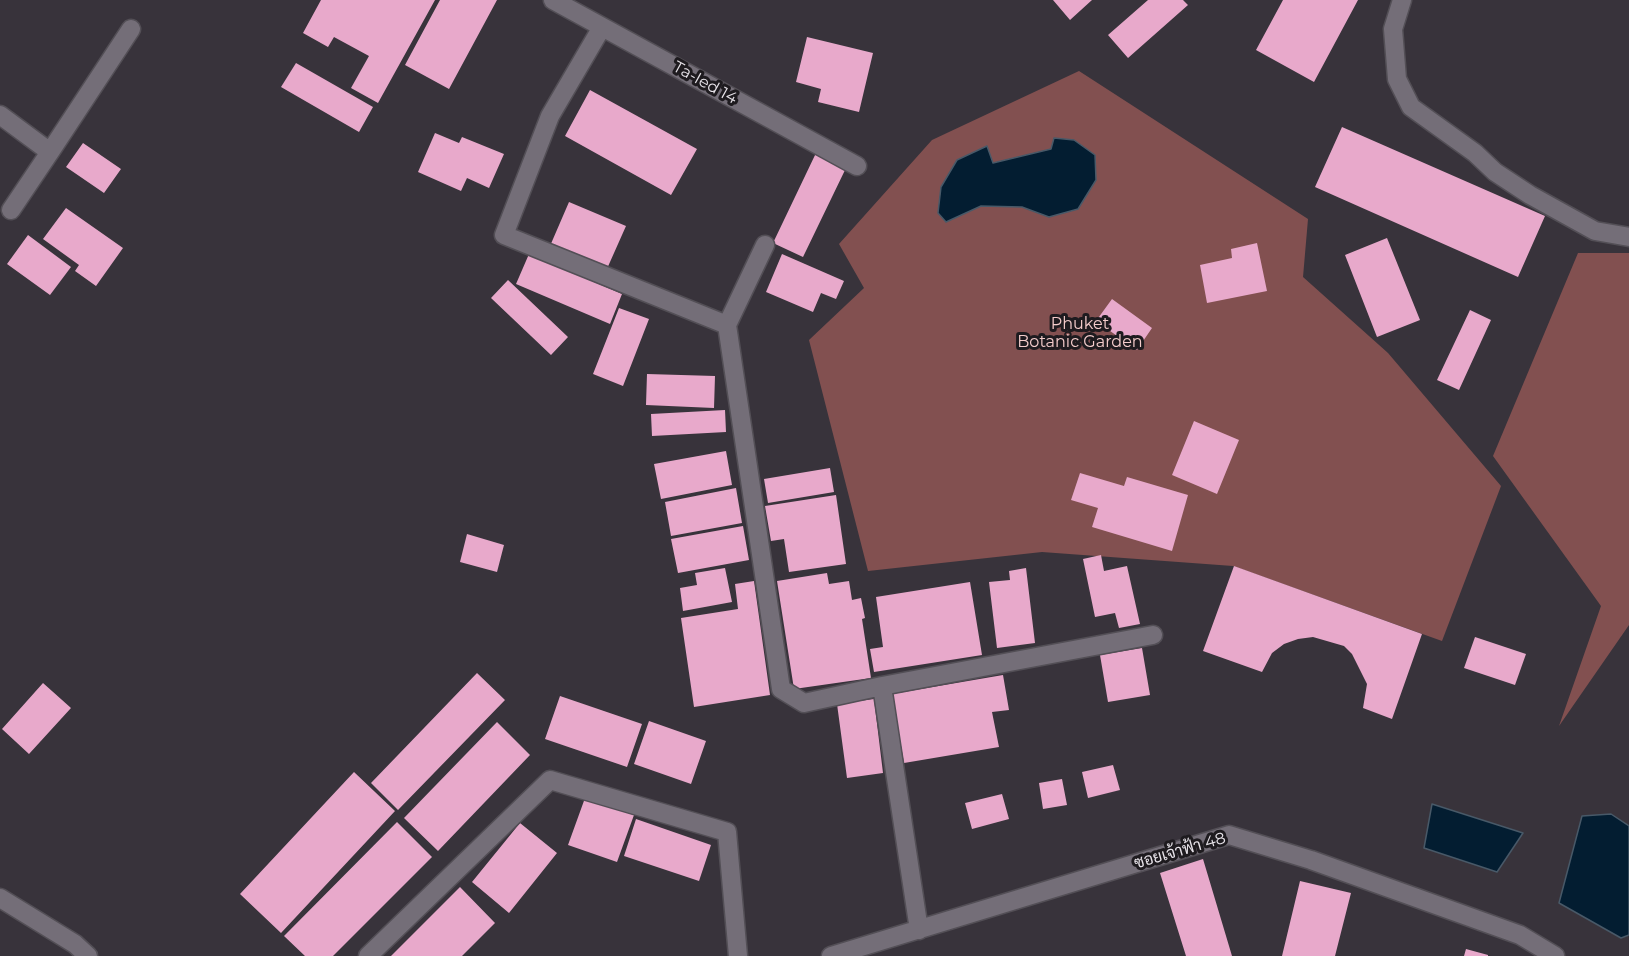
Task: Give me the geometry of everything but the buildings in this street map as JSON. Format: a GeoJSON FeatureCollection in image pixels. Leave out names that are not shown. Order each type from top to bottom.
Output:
{"type":"FeatureCollection","features":[{"type":"Feature","properties":{"kind":"street","name":"Ta-Ied 14"},"geometry":{"type":"LineString","coordinates":[[554,0],[857,166]]}},
{"type":"Feature","properties":{"kind":"street"},"geometry":{"type":"LineString","coordinates":[[1402,0],[1393,28],[1397,79],[1411,107],[1530,195],[1596,231],[1629,237]]}},
{"type":"Feature","properties":{"kind":"street"},"geometry":{"type":"LineString","coordinates":[[602,27],[550,116],[504,235],[728,325]]}},
{"type":"Feature","properties":{"kind":"street"},"geometry":{"type":"LineString","coordinates":[[11,210],[130,29]]}},
{"type":"Feature","properties":{"kind":"street"},"geometry":{"type":"LineString","coordinates":[[0,115],[50,152]]}},
{"type":"Feature","properties":{"kind":"street"},"geometry":{"type":"LineString","coordinates":[[765,245],[728,325],[781,689],[804,703],[1153,635]]}},
{"type":"Feature","properties":{"kind":"street"},"geometry":{"type":"LineString","coordinates":[[882,686],[919,930]]}},
{"type":"Feature","properties":{"kind":"street"},"geometry":{"type":"LineString","coordinates":[[369,956],[550,780],[727,832],[738,956]]}},
{"type":"Feature","properties":{"kind":"street","name":"ซอยเจ้าฟ้า 48"},"geometry":{"type":"LineString","coordinates":[[831,956],[1229,835],[1311,860],[1520,934],[1555,956]]}},
{"type":"Feature","properties":{"kind":"street"},"geometry":{"type":"LineString","coordinates":[[0,898],[75,944],[88,956]]}},
{"type":"Feature","properties":{"kind":"green space","name":"Phuket Botanic Garden"},"geometry":{"type":"Polygon","coordinates":[[[1079,71],[1308,219],[1303,277],[1388,353],[1501,486],[1442,641],[1233,566],[1042,552],[868,571],[809,340],[864,288],[839,244],[932,140],[1079,71]]]}},
{"type":"Feature","properties":{"kind":"green space"},"geometry":{"type":"Polygon","coordinates":[[[1578,253],[1629,253],[1629,625],[1559,726],[1601,606],[1493,456],[1578,253]]]}},
{"type":"Feature","properties":{"kind":"water"},"geometry":{"type":"Polygon","coordinates":[[[1054,138],[1074,140],[1095,155],[1096,180],[1078,209],[1049,217],[1022,207],[981,206],[946,222],[938,213],[941,187],[957,160],[987,146],[993,163],[1051,149],[1054,138]]]}},
{"type":"Feature","properties":{"kind":"water"},"geometry":{"type":"Polygon","coordinates":[[[1432,804],[1523,833],[1497,872],[1424,848],[1432,804]]]}},
{"type":"Feature","properties":{"kind":"water"},"geometry":{"type":"Polygon","coordinates":[[[1611,814],[1629,826],[1629,935],[1621,938],[1559,903],[1582,816],[1611,814]]]}}]}
